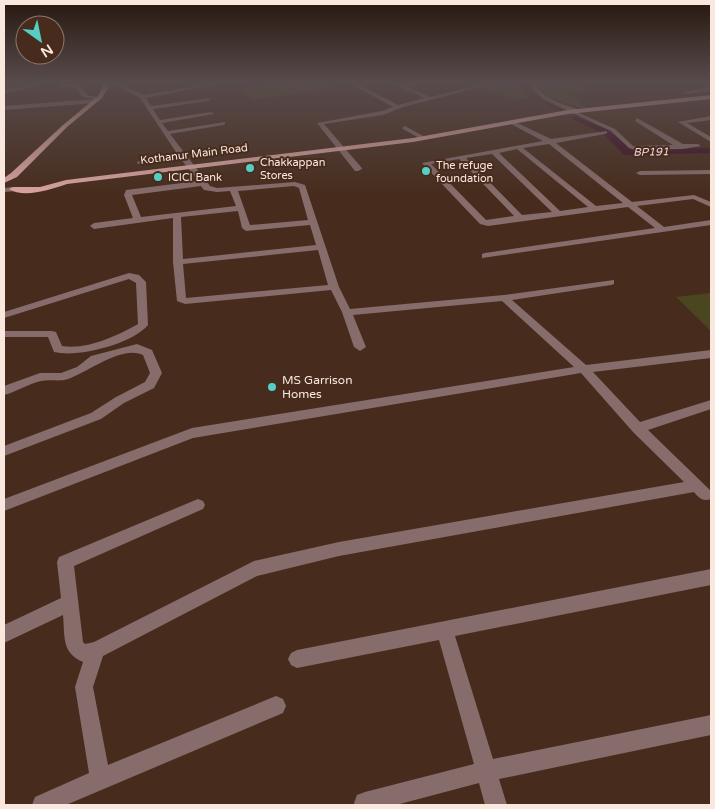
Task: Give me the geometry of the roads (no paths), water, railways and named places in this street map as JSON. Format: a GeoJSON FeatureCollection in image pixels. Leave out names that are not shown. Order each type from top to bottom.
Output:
{"type":"FeatureCollection","features":[{"type":"Feature","properties":{"kind":"main road"},"geometry":{"type":"LineString","coordinates":[[4,182],[14,175],[72,120]]}},
{"type":"Feature","properties":{"kind":"main road"},"geometry":{"type":"LineString","coordinates":[[4,190],[36,166],[83,120]]}},
{"type":"Feature","properties":{"kind":"main road","name":"Kothanur Main Road"},"geometry":{"type":"LineString","coordinates":[[13,189],[22,191],[49,188],[66,182],[423,138],[523,120]]}},
{"type":"Feature","properties":{"kind":"street"},"geometry":{"type":"LineString","coordinates":[[173,120],[158,122],[207,188],[295,184],[302,188],[334,287],[347,312],[360,347]]}},
{"type":"Feature","properties":{"kind":"street"},"geometry":{"type":"LineString","coordinates":[[340,120],[320,123],[358,169]]}},
{"type":"Feature","properties":{"kind":"street"},"geometry":{"type":"LineString","coordinates":[[590,120],[613,130],[631,147],[698,146]]}},
{"type":"Feature","properties":{"kind":"street"},"geometry":{"type":"LineString","coordinates":[[637,120],[682,147]]}},
{"type":"Feature","properties":{"kind":"street"},"geometry":{"type":"LineString","coordinates":[[703,120],[681,122],[711,140]]}},
{"type":"Feature","properties":{"kind":"street"},"geometry":{"type":"LineString","coordinates":[[511,122],[551,142],[662,230]]}},
{"type":"Feature","properties":{"kind":"street"},"geometry":{"type":"LineString","coordinates":[[166,133],[223,123]]}},
{"type":"Feature","properties":{"kind":"street"},"geometry":{"type":"LineString","coordinates":[[405,128],[423,138]]}},
{"type":"Feature","properties":{"kind":"street"},"geometry":{"type":"LineString","coordinates":[[605,132],[520,148],[426,162],[483,222],[488,223],[694,197],[711,205]]}},
{"type":"Feature","properties":{"kind":"street"},"geometry":{"type":"LineString","coordinates":[[520,148],[596,210]]}},
{"type":"Feature","properties":{"kind":"street"},"geometry":{"type":"LineString","coordinates":[[494,152],[559,214]]}},
{"type":"Feature","properties":{"kind":"street"},"geometry":{"type":"LineString","coordinates":[[141,162],[182,156]]}},
{"type":"Feature","properties":{"kind":"street"},"geometry":{"type":"LineString","coordinates":[[461,157],[520,218]]}},
{"type":"Feature","properties":{"kind":"street"},"geometry":{"type":"LineString","coordinates":[[640,173],[711,172]]}},
{"type":"Feature","properties":{"kind":"street"},"geometry":{"type":"LineString","coordinates":[[138,220],[128,195],[129,192],[202,183]]}},
{"type":"Feature","properties":{"kind":"street"},"geometry":{"type":"LineString","coordinates":[[233,188],[246,228],[314,222]]}},
{"type":"Feature","properties":{"kind":"street"},"geometry":{"type":"LineString","coordinates":[[4,190],[13,189]]}},
{"type":"Feature","properties":{"kind":"street"},"geometry":{"type":"LineString","coordinates":[[94,226],[241,208]]}},
{"type":"Feature","properties":{"kind":"street"},"geometry":{"type":"LineString","coordinates":[[177,216],[181,299],[185,302],[334,287]]}},
{"type":"Feature","properties":{"kind":"street"},"geometry":{"type":"LineString","coordinates":[[485,256],[711,223]]}},
{"type":"Feature","properties":{"kind":"street"},"geometry":{"type":"LineString","coordinates":[[178,262],[322,247]]}},
{"type":"Feature","properties":{"kind":"street"},"geometry":{"type":"LineString","coordinates":[[4,315],[128,276],[136,277],[141,282],[143,325],[136,330],[98,344],[66,352],[58,349],[52,334],[4,334]]}},
{"type":"Feature","properties":{"kind":"street"},"geometry":{"type":"LineString","coordinates":[[347,312],[504,298],[612,282]]}},
{"type":"Feature","properties":{"kind":"street"},"geometry":{"type":"LineString","coordinates":[[504,298],[584,370],[638,428],[706,493]]}},
{"type":"Feature","properties":{"kind":"street"},"geometry":{"type":"LineString","coordinates":[[4,391],[40,377],[62,377],[81,370],[94,359],[137,348],[148,353],[156,373],[150,385],[120,400],[96,416],[4,451]]}},
{"type":"Feature","properties":{"kind":"street"},"geometry":{"type":"LineString","coordinates":[[4,505],[192,433],[584,370],[711,354]]}},
{"type":"Feature","properties":{"kind":"street"},"geometry":{"type":"LineString","coordinates":[[638,428],[711,404]]}},
{"type":"Feature","properties":{"kind":"street"},"geometry":{"type":"LineString","coordinates":[[198,505],[65,562],[75,647],[83,653],[96,650],[254,569],[339,549],[706,493]]}},
{"type":"Feature","properties":{"kind":"street"},"geometry":{"type":"LineString","coordinates":[[296,659],[711,577]]}},
{"type":"Feature","properties":{"kind":"street"},"geometry":{"type":"LineString","coordinates":[[4,634],[70,602]]}},
{"type":"Feature","properties":{"kind":"street"},"geometry":{"type":"LineString","coordinates":[[445,631],[496,805]]}},
{"type":"Feature","properties":{"kind":"street"},"geometry":{"type":"LineString","coordinates":[[96,650],[84,687],[100,779]]}},
{"type":"Feature","properties":{"kind":"street"},"geometry":{"type":"LineString","coordinates":[[43,805],[100,779],[276,706]]}},
{"type":"Feature","properties":{"kind":"street"},"geometry":{"type":"LineString","coordinates":[[365,803],[485,771],[711,724]]}},
{"type":"Feature","properties":{"kind":"water","name":"BP191"},"geometry":{"type":"Polygon","coordinates":[[[575,120],[583,120],[608,130],[630,148],[640,150],[711,148],[711,153],[624,155],[604,134],[575,120]]]}},
{"type":"Feature","properties":{"kind":"place","name":"Chakkappan Stores"},"geometry":{"type":"Point","coordinates":[250,168]}},
{"type":"Feature","properties":{"kind":"place","name":"The refuge foundation"},"geometry":{"type":"Point","coordinates":[426,171]}},
{"type":"Feature","properties":{"kind":"place","name":"ICICI Bank"},"geometry":{"type":"Point","coordinates":[158,177]}},
{"type":"Feature","properties":{"kind":"place","name":"MS Garrison Homes"},"geometry":{"type":"Point","coordinates":[272,387]}}]}
